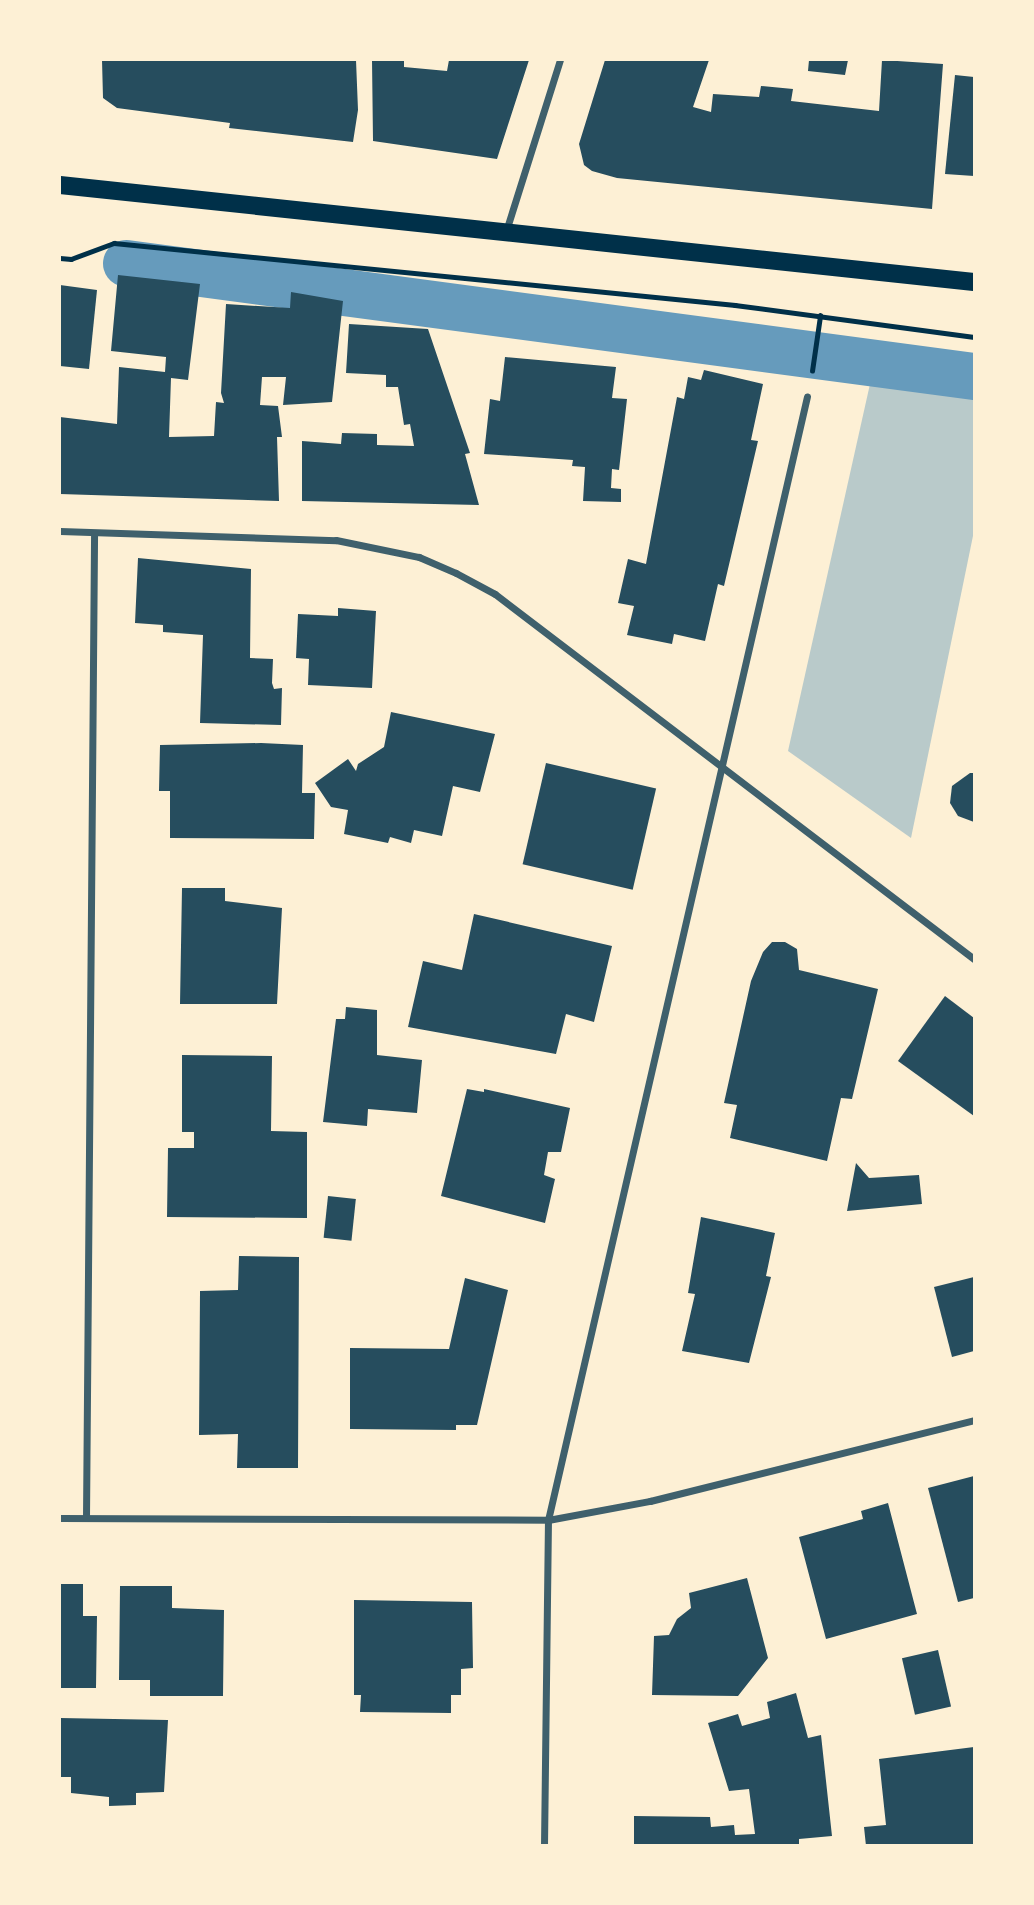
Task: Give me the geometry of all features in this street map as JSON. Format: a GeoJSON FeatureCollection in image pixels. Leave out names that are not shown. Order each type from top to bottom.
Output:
{"type":"FeatureCollection","features":[{"type":"Feature","properties":{"kind":"main road"},"geometry":{"type":"LineString","coordinates":[[60,186],[975,282]]}},
{"type":"Feature","properties":{"kind":"street"},"geometry":{"type":"LineString","coordinates":[[505,232],[560,60]]}},
{"type":"Feature","properties":{"kind":"street"},"geometry":{"type":"LineString","coordinates":[[544,1846],[548,1520],[807,396]]}},
{"type":"Feature","properties":{"kind":"street"},"geometry":{"type":"LineString","coordinates":[[60,531],[336,540],[419,557],[495,594],[975,959]]}},
{"type":"Feature","properties":{"kind":"street"},"geometry":{"type":"LineString","coordinates":[[86,1518],[93,533]]}},
{"type":"Feature","properties":{"kind":"street"},"geometry":{"type":"LineString","coordinates":[[60,1518],[548,1520],[650,1501],[975,1420]]}},
{"type":"Feature","properties":{"kind":"path"},"geometry":{"type":"LineString","coordinates":[[60,258],[71,259],[114,243],[378,267],[820,316],[975,337]]}},
{"type":"Feature","properties":{"kind":"path"},"geometry":{"type":"LineString","coordinates":[[812,373],[820,316]]}},
{"type":"Feature","properties":{"kind":"shaded area"},"geometry":{"type":"Polygon","coordinates":[[[870,384],[974,398],[974,531],[911,838],[788,751],[870,384]]]}},
{"type":"Feature","properties":{"kind":"building"},"geometry":{"type":"Polygon","coordinates":[[[102,60],[356,60],[358,110],[353,142],[229,128],[230,123],[117,108],[103,98],[102,60]]]}},
{"type":"Feature","properties":{"kind":"building"},"geometry":{"type":"Polygon","coordinates":[[[372,60],[404,60],[404,67],[447,71],[449,60],[529,60],[497,159],[373,141],[372,60]]]}},
{"type":"Feature","properties":{"kind":"building"},"geometry":{"type":"Polygon","coordinates":[[[605,60],[709,60],[693,107],[711,112],[713,94],[759,97],[761,86],[793,89],[791,101],[879,111],[882,60],[943,64],[932,209],[617,178],[592,171],[584,165],[579,144],[605,60]]]}},
{"type":"Feature","properties":{"kind":"building"},"geometry":{"type":"Polygon","coordinates":[[[809,60],[848,60],[845,75],[808,71],[809,60]]]}},
{"type":"Feature","properties":{"kind":"building"},"geometry":{"type":"Polygon","coordinates":[[[955,75],[974,77],[974,176],[945,174],[955,75]]]}},
{"type":"Feature","properties":{"kind":"building"},"geometry":{"type":"Polygon","coordinates":[[[118,275],[200,284],[188,380],[171,378],[169,437],[214,436],[216,402],[224,403],[221,393],[226,304],[290,308],[291,292],[343,301],[332,402],[283,405],[286,377],[262,377],[260,405],[278,406],[282,437],[277,437],[279,501],[60,494],[60,417],[117,424],[119,367],[165,372],[166,357],[111,351],[118,275]]]}},
{"type":"Feature","properties":{"kind":"building"},"geometry":{"type":"Polygon","coordinates":[[[60,285],[97,290],[89,369],[60,366],[60,285]]]}},
{"type":"Feature","properties":{"kind":"building"},"geometry":{"type":"Polygon","coordinates":[[[349,324],[428,329],[470,453],[465,454],[479,505],[302,501],[302,441],[341,444],[342,433],[377,434],[377,445],[414,446],[410,424],[404,425],[398,387],[386,387],[386,375],[346,373],[349,324]]]}},
{"type":"Feature","properties":{"kind":"building"},"geometry":{"type":"Polygon","coordinates":[[[505,357],[616,367],[612,398],[627,399],[619,470],[612,469],[611,488],[621,489],[621,502],[583,501],[585,467],[572,466],[573,460],[484,454],[490,399],[500,401],[505,357]]]}},
{"type":"Feature","properties":{"kind":"building"},"geometry":{"type":"Polygon","coordinates":[[[704,370],[763,384],[751,440],[758,441],[724,586],[718,584],[705,641],[674,634],[672,644],[627,635],[634,606],[618,603],[628,559],[646,564],[677,397],[684,399],[688,377],[701,380],[704,370]]]}},
{"type":"Feature","properties":{"kind":"building"},"geometry":{"type":"Polygon","coordinates":[[[138,558],[251,569],[250,658],[273,659],[272,683],[274,689],[282,688],[281,725],[200,723],[203,635],[163,632],[163,625],[135,623],[138,558]]]}},
{"type":"Feature","properties":{"kind":"building"},"geometry":{"type":"Polygon","coordinates":[[[338,608],[376,611],[372,688],[308,685],[309,659],[296,658],[298,614],[338,616],[338,608]]]}},
{"type":"Feature","properties":{"kind":"building"},"geometry":{"type":"Polygon","coordinates":[[[391,712],[495,734],[480,792],[453,786],[442,836],[414,830],[411,843],[390,837],[388,843],[344,834],[348,810],[331,807],[315,783],[348,759],[356,771],[358,764],[384,747],[391,712]]]}},
{"type":"Feature","properties":{"kind":"building"},"geometry":{"type":"Polygon","coordinates":[[[160,745],[303,745],[302,793],[315,793],[314,839],[170,838],[170,791],[159,791],[160,745]]]}},
{"type":"Feature","properties":{"kind":"building"},"geometry":{"type":"Polygon","coordinates":[[[546,763],[656,788],[633,890],[523,864],[546,763]]]}},
{"type":"Feature","properties":{"kind":"building"},"geometry":{"type":"Polygon","coordinates":[[[974,773],[974,822],[958,816],[950,803],[952,786],[974,773]]]}},
{"type":"Feature","properties":{"kind":"building"},"geometry":{"type":"Polygon","coordinates":[[[182,888],[225,888],[225,901],[282,908],[277,1004],[180,1004],[182,888]]]}},
{"type":"Feature","properties":{"kind":"building"},"geometry":{"type":"Polygon","coordinates":[[[474,914],[612,946],[594,1022],[566,1014],[556,1054],[408,1027],[423,961],[462,970],[474,914]]]}},
{"type":"Feature","properties":{"kind":"building"},"geometry":{"type":"Polygon","coordinates":[[[772,942],[785,942],[797,949],[799,970],[878,989],[852,1099],[841,1098],[827,1161],[730,1138],[737,1105],[724,1103],[751,981],[763,952],[772,942]]]}},
{"type":"Feature","properties":{"kind":"building"},"geometry":{"type":"Polygon","coordinates":[[[945,996],[974,1018],[974,1116],[898,1061],[945,996]]]}},
{"type":"Feature","properties":{"kind":"building"},"geometry":{"type":"Polygon","coordinates":[[[346,1007],[377,1010],[377,1055],[422,1060],[417,1113],[368,1109],[367,1126],[323,1122],[336,1019],[345,1019],[346,1007]]]}},
{"type":"Feature","properties":{"kind":"building"},"geometry":{"type":"Polygon","coordinates":[[[182,1055],[272,1056],[271,1131],[307,1132],[307,1218],[167,1217],[168,1148],[194,1148],[194,1132],[182,1132],[182,1055]]]}},
{"type":"Feature","properties":{"kind":"building"},"geometry":{"type":"Polygon","coordinates":[[[467,1089],[484,1092],[484,1089],[570,1108],[561,1152],[548,1152],[544,1175],[555,1179],[545,1223],[441,1196],[467,1089]]]}},
{"type":"Feature","properties":{"kind":"building"},"geometry":{"type":"Polygon","coordinates":[[[856,1163],[869,1178],[919,1175],[922,1204],[847,1211],[856,1163]]]}},
{"type":"Feature","properties":{"kind":"building"},"geometry":{"type":"Polygon","coordinates":[[[328,1196],[356,1199],[351,1241],[324,1238],[328,1196]]]}},
{"type":"Feature","properties":{"kind":"building"},"geometry":{"type":"Polygon","coordinates":[[[701,1217],[775,1233],[766,1276],[771,1277],[749,1363],[682,1351],[695,1294],[688,1293],[701,1217]]]}},
{"type":"Feature","properties":{"kind":"building"},"geometry":{"type":"Polygon","coordinates":[[[239,1256],[299,1257],[298,1468],[237,1468],[238,1434],[199,1435],[200,1291],[238,1290],[239,1256]]]}},
{"type":"Feature","properties":{"kind":"building"},"geometry":{"type":"Polygon","coordinates":[[[974,1277],[974,1351],[952,1357],[934,1287],[974,1277]]]}},
{"type":"Feature","properties":{"kind":"building"},"geometry":{"type":"Polygon","coordinates":[[[465,1278],[508,1290],[477,1425],[456,1425],[456,1430],[350,1429],[350,1348],[449,1349],[465,1278]]]}},
{"type":"Feature","properties":{"kind":"building"},"geometry":{"type":"Polygon","coordinates":[[[974,1476],[974,1598],[958,1602],[928,1488],[974,1476]]]}},
{"type":"Feature","properties":{"kind":"building"},"geometry":{"type":"Polygon","coordinates":[[[888,1503],[917,1614],[826,1639],[799,1537],[863,1519],[861,1511],[888,1503]]]}},
{"type":"Feature","properties":{"kind":"building"},"geometry":{"type":"Polygon","coordinates":[[[747,1578],[768,1658],[738,1696],[652,1695],[654,1636],[669,1635],[677,1619],[691,1608],[689,1593],[747,1578]]]}},
{"type":"Feature","properties":{"kind":"building"},"geometry":{"type":"Polygon","coordinates":[[[60,1584],[83,1584],[83,1616],[97,1616],[96,1688],[60,1688],[60,1584]]]}},
{"type":"Feature","properties":{"kind":"building"},"geometry":{"type":"Polygon","coordinates":[[[120,1586],[172,1586],[172,1608],[224,1610],[223,1696],[150,1696],[150,1680],[119,1680],[120,1586]]]}},
{"type":"Feature","properties":{"kind":"building"},"geometry":{"type":"Polygon","coordinates":[[[354,1600],[472,1602],[473,1668],[461,1669],[461,1695],[451,1695],[451,1713],[360,1712],[361,1695],[354,1695],[354,1600]]]}},
{"type":"Feature","properties":{"kind":"building"},"geometry":{"type":"Polygon","coordinates":[[[938,1650],[951,1707],[915,1715],[902,1658],[938,1650]]]}},
{"type":"Feature","properties":{"kind":"building"},"geometry":{"type":"Polygon","coordinates":[[[796,1693],[808,1738],[821,1735],[832,1836],[799,1839],[799,1846],[634,1846],[634,1816],[710,1817],[711,1827],[734,1825],[735,1835],[755,1834],[749,1789],[729,1791],[708,1723],[738,1714],[742,1726],[770,1718],[767,1702],[796,1693]]]}},
{"type":"Feature","properties":{"kind":"building"},"geometry":{"type":"Polygon","coordinates":[[[60,1718],[168,1720],[164,1792],[136,1793],[136,1805],[109,1806],[109,1797],[71,1793],[71,1777],[60,1777],[60,1718]]]}},
{"type":"Feature","properties":{"kind":"building"},"geometry":{"type":"Polygon","coordinates":[[[974,1747],[974,1846],[866,1846],[864,1827],[886,1825],[879,1759],[974,1747]]]}},
{"type":"Feature","properties":{"kind":"waterway"},"geometry":{"type":"LineString","coordinates":[[126,263],[974,376]]}}]}
